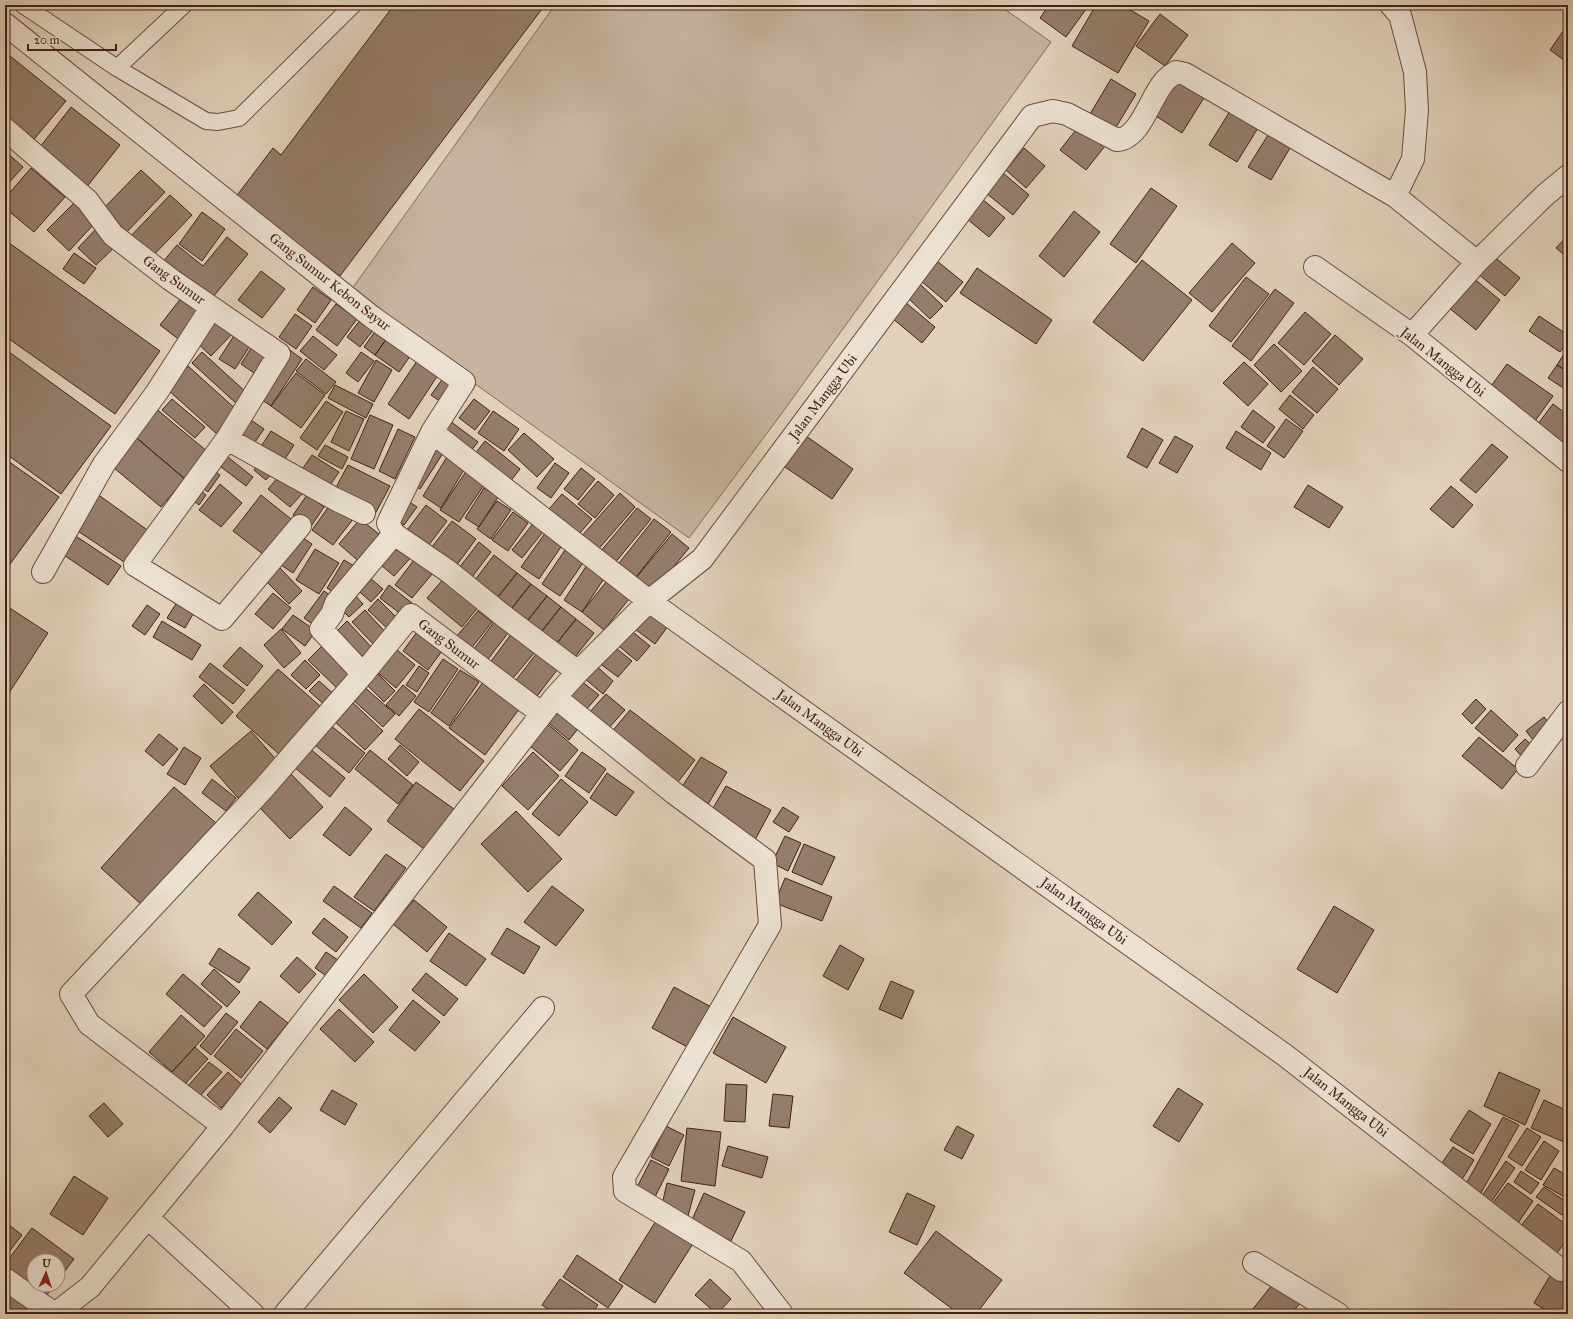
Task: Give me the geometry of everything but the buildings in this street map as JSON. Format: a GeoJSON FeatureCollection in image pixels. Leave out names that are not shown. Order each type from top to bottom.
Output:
{"type":"FeatureCollection","features":[{"type":"Feature","properties":{"kind":"street"},"geometry":{"type":"LineString","coordinates":[[1391,5],[1400,15],[1415,72],[1417,110],[1413,159],[1395,196],[1477,262]]}},
{"type":"Feature","properties":{"kind":"street","name":"Gang Sumur Kebon Sayur"},"geometry":{"type":"LineString","coordinates":[[5,24],[372,317],[464,382],[432,432]]}},
{"type":"Feature","properties":{"kind":"street","name":"Jalan Mangga Ubi"},"geometry":{"type":"LineString","coordinates":[[1395,196],[1185,74],[1176,72],[1164,81],[1135,131],[1127,138],[1116,140],[1067,114],[1053,111],[1032,116],[702,559],[649,601],[1286,1056],[1566,1269]]}},
{"type":"Feature","properties":{"kind":"street","name":"Gang Sumur"},"geometry":{"type":"LineString","coordinates":[[5,129],[87,200],[113,235],[170,279],[279,354],[226,439],[135,565],[222,619],[300,526]]}},
{"type":"Feature","properties":{"kind":"street"},"geometry":{"type":"LineString","coordinates":[[1412,335],[1477,262],[1544,196],[1568,176]]}},
{"type":"Feature","properties":{"kind":"street","name":"Jalan Mangga Ubi"},"geometry":{"type":"LineString","coordinates":[[1315,267],[1412,335],[1568,461]]}},
{"type":"Feature","properties":{"kind":"street"},"geometry":{"type":"LineString","coordinates":[[43,572],[104,464],[157,392],[211,308]]}},
{"type":"Feature","properties":{"kind":"street"},"geometry":{"type":"LineString","coordinates":[[5,1279],[55,1314],[90,1287],[223,1126],[548,705],[578,672],[649,601],[432,432],[388,523],[394,534],[448,571],[505,617],[578,672]]}},
{"type":"Feature","properties":{"kind":"street"},"geometry":{"type":"LineString","coordinates":[[226,439],[335,499],[364,513]]}},
{"type":"Feature","properties":{"kind":"street"},"geometry":{"type":"LineString","coordinates":[[223,1126],[90,1024],[71,994],[262,790],[363,674],[321,629],[332,614],[336,603],[394,534]]}},
{"type":"Feature","properties":{"kind":"street","name":"Gang Sumur"},"geometry":{"type":"LineString","coordinates":[[363,674],[411,615],[548,705]]}},
{"type":"Feature","properties":{"kind":"street"},"geometry":{"type":"LineString","coordinates":[[548,705],[674,793],[765,860],[770,925],[624,1177],[625,1191],[741,1261],[782,1314]]}},
{"type":"Feature","properties":{"kind":"street"},"geometry":{"type":"LineString","coordinates":[[1527,766],[1568,712]]}},
{"type":"Feature","properties":{"kind":"street"},"geometry":{"type":"LineString","coordinates":[[284,1314],[543,1008]]}},
{"type":"Feature","properties":{"kind":"street"},"geometry":{"type":"LineString","coordinates":[[148,1218],[254,1314]]}},
{"type":"Feature","properties":{"kind":"street"},"geometry":{"type":"LineString","coordinates":[[1254,1263],[1338,1314]]}},
{"type":"Feature","properties":{"kind":"lane"},"geometry":{"type":"LineString","coordinates":[[23,5],[117,68],[206,121],[218,122],[239,118],[353,5]]}},
{"type":"Feature","properties":{"kind":"lane"},"geometry":{"type":"LineString","coordinates":[[117,68],[184,5]]}},
{"type":"Feature","properties":{"kind":"shaded area"},"geometry":{"type":"Polygon","coordinates":[[[555,5],[999,5],[1051,42],[779,417],[689,538],[349,293],[555,5]]]}}]}
